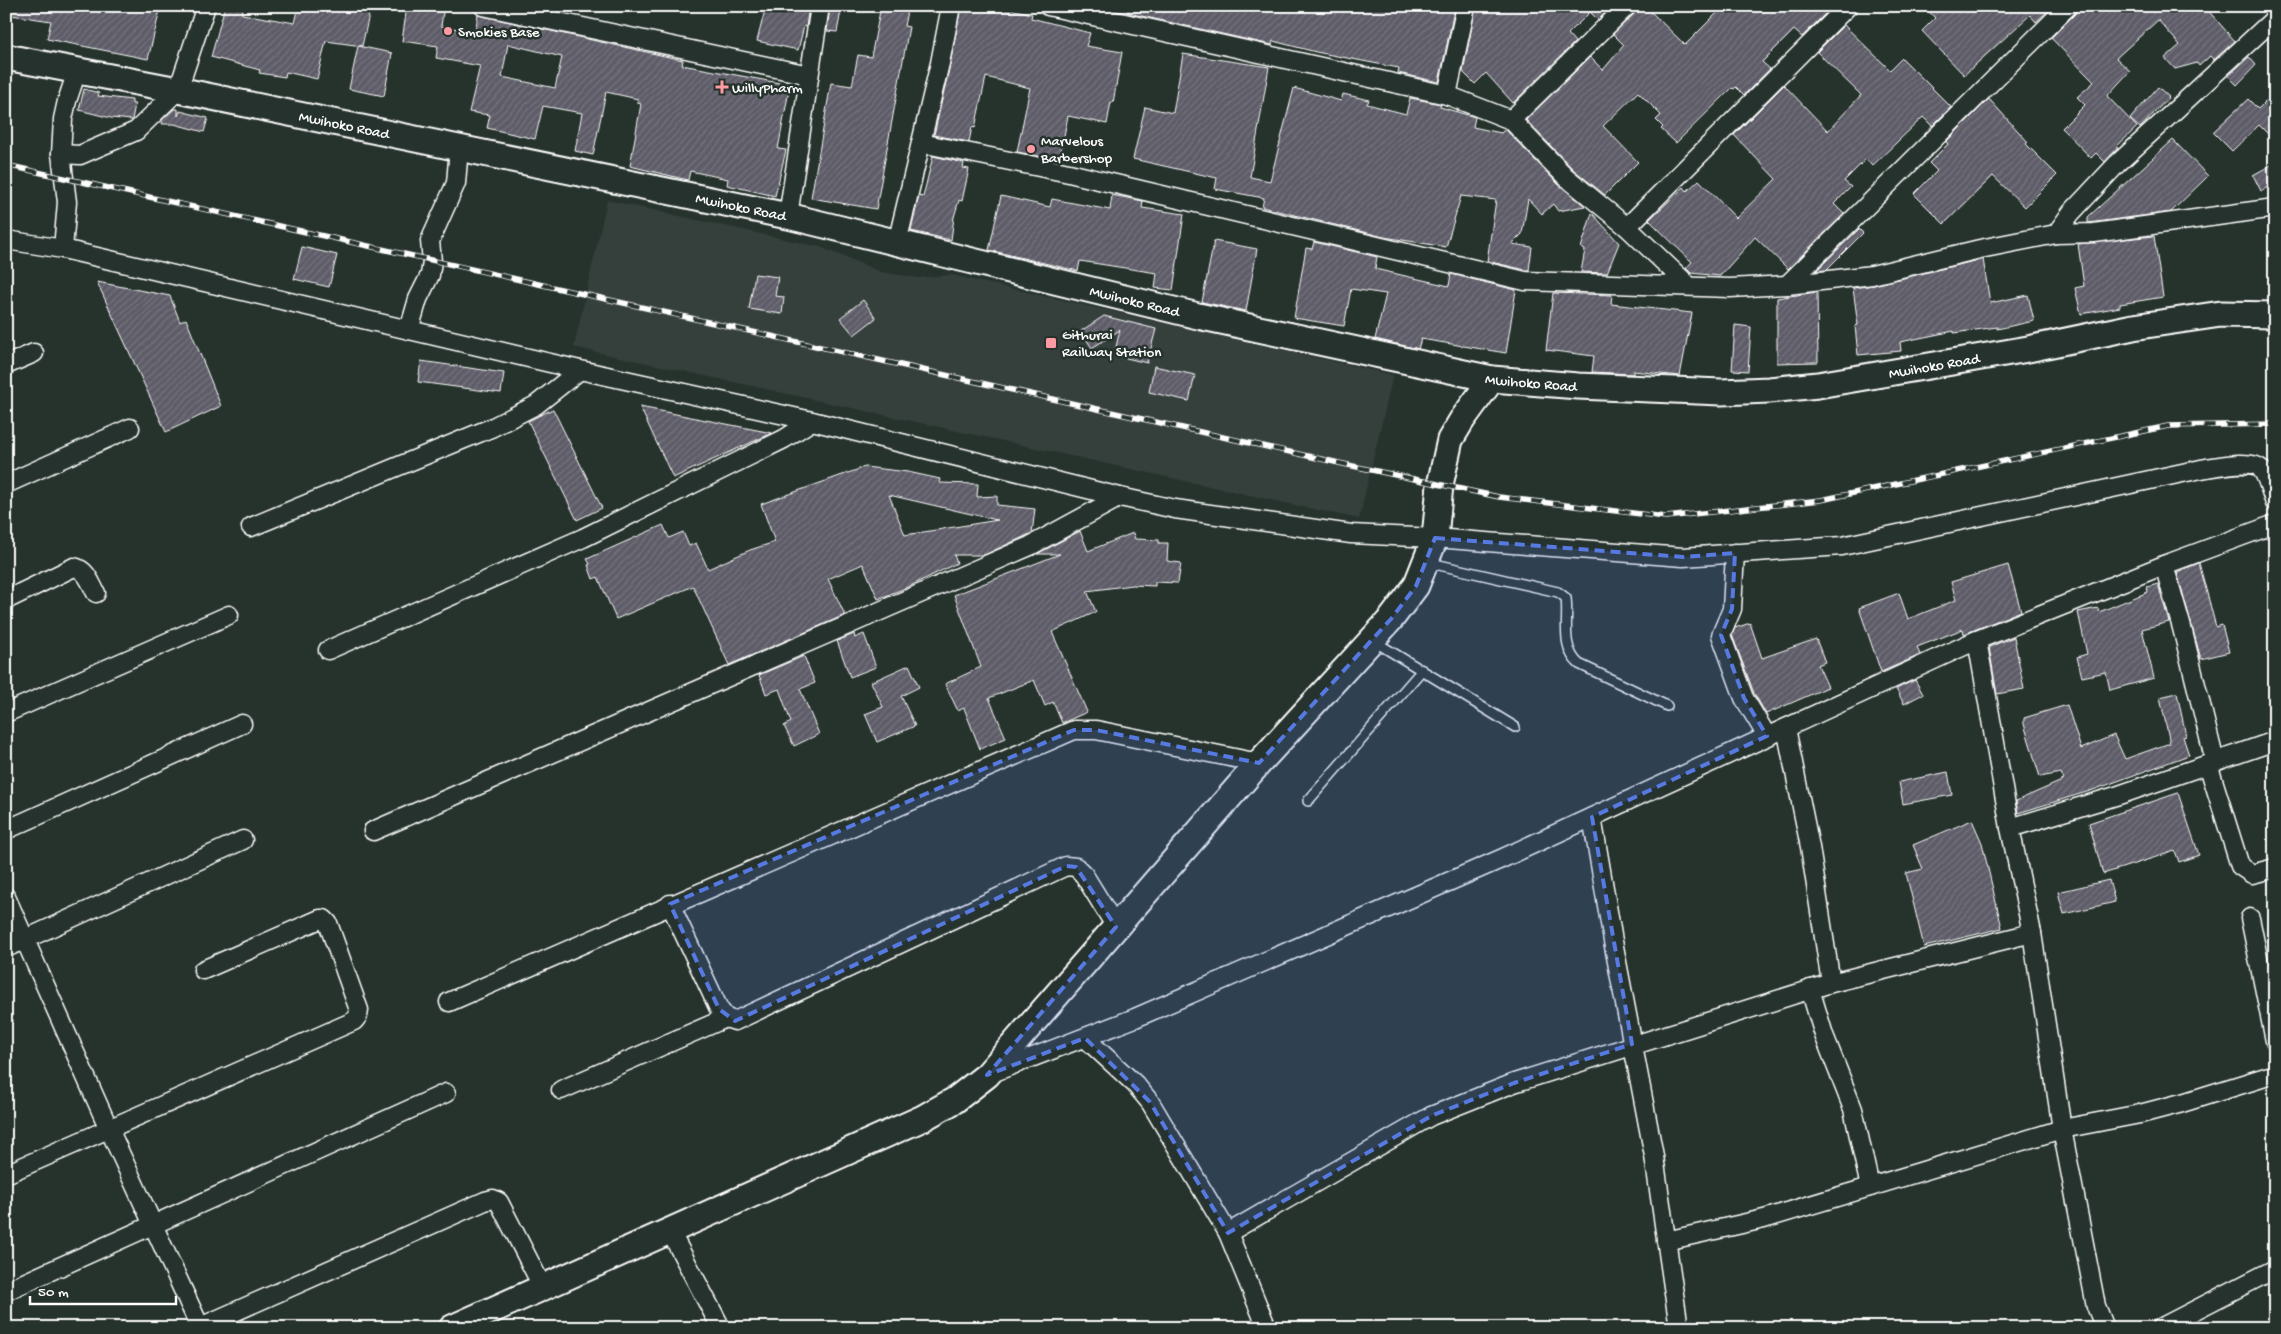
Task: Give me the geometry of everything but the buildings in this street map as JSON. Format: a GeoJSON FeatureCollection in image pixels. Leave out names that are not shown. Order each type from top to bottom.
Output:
{"type":"FeatureCollection","features":[{"type":"Feature","properties":{"kind":"street"},"geometry":{"type":"LineString","coordinates":[[61,154],[80,155],[136,131],[178,90],[206,6]]}},
{"type":"Feature","properties":{"kind":"street"},"geometry":{"type":"LineString","coordinates":[[483,6],[809,75]]}},
{"type":"Feature","properties":{"kind":"street"},"geometry":{"type":"LineString","coordinates":[[788,216],[820,6]]}},
{"type":"Feature","properties":{"kind":"street"},"geometry":{"type":"LineString","coordinates":[[897,243],[940,63],[951,6]]}},
{"type":"Feature","properties":{"kind":"street"},"geometry":{"type":"LineString","coordinates":[[1048,6],[1447,95],[1511,120],[1566,176],[1627,227],[1689,286]]}},
{"type":"Feature","properties":{"kind":"street"},"geometry":{"type":"LineString","coordinates":[[1447,95],[1466,6]]}},
{"type":"Feature","properties":{"kind":"street"},"geometry":{"type":"LineString","coordinates":[[1511,120],[1627,6]]}},
{"type":"Feature","properties":{"kind":"street"},"geometry":{"type":"LineString","coordinates":[[1627,227],[1848,6]]}},
{"type":"Feature","properties":{"kind":"street"},"geometry":{"type":"LineString","coordinates":[[1787,285],[2068,6]]}},
{"type":"Feature","properties":{"kind":"street"},"geometry":{"type":"LineString","coordinates":[[2056,234],[2071,213],[2117,164],[2275,18]]}},
{"type":"Feature","properties":{"kind":"street","name":"Mwihoko Road"},"geometry":{"type":"LineString","coordinates":[[6,57],[178,90],[788,216],[1198,316],[1492,379],[1578,386],[1721,392],[1769,390],[1818,385],[2028,349],[2133,327],[2221,314],[2275,315]]}},
{"type":"Feature","properties":{"kind":"street"},"geometry":{"type":"LineString","coordinates":[[63,250],[66,202],[61,154],[63,119],[77,71]]}},
{"type":"Feature","properties":{"kind":"street"},"geometry":{"type":"LineString","coordinates":[[921,143],[1078,175],[1525,281],[1730,288],[1787,285],[1872,275],[2056,234],[2094,233],[2275,208]]}},
{"type":"Feature","properties":{"kind":"street"},"geometry":{"type":"LineString","coordinates":[[409,330],[418,299],[430,274],[432,261],[430,241],[456,183],[459,148]]}},
{"type":"Feature","properties":{"kind":"street"},"geometry":{"type":"LineString","coordinates":[[8,242],[63,250],[580,370],[812,421],[1120,498],[1174,509],[1351,534],[1435,538],[1683,557],[1842,546],[2201,469],[2245,464],[2255,464],[2262,469],[2275,503]]}},
{"type":"Feature","properties":{"kind":"street"},"geometry":{"type":"LineString","coordinates":[[6,366],[34,353]]}},
{"type":"Feature","properties":{"kind":"street"},"geometry":{"type":"LineString","coordinates":[[251,526],[491,428],[536,405],[580,370]]}},
{"type":"Feature","properties":{"kind":"street"},"geometry":{"type":"LineString","coordinates":[[452,1328],[923,1118],[956,1100],[987,1075],[1259,763],[1372,640],[1416,586],[1435,538],[1440,485],[1450,440],[1492,379]]}},
{"type":"Feature","properties":{"kind":"street"},"geometry":{"type":"LineString","coordinates":[[328,650],[583,538],[784,439],[812,421]]}},
{"type":"Feature","properties":{"kind":"street"},"geometry":{"type":"LineString","coordinates":[[6,484],[130,428]]}},
{"type":"Feature","properties":{"kind":"street"},"geometry":{"type":"LineString","coordinates":[[373,831],[1030,546],[1120,498]]}},
{"type":"Feature","properties":{"kind":"street"},"geometry":{"type":"LineString","coordinates":[[987,1075],[1135,1018],[1455,879],[1977,640],[2164,565],[2275,524]]}},
{"type":"Feature","properties":{"kind":"street"},"geometry":{"type":"LineString","coordinates":[[1735,554],[1732,609],[1721,635],[1744,698],[1767,736]]}},
{"type":"Feature","properties":{"kind":"street"},"geometry":{"type":"LineString","coordinates":[[2164,565],[2182,628],[2211,763],[2240,866],[2252,874],[2275,868]]}},
{"type":"Feature","properties":{"kind":"street"},"geometry":{"type":"LineString","coordinates":[[6,600],[74,567],[85,572],[96,593]]}},
{"type":"Feature","properties":{"kind":"street"},"geometry":{"type":"LineString","coordinates":[[6,713],[229,615]]}},
{"type":"Feature","properties":{"kind":"street"},"geometry":{"type":"LineString","coordinates":[[1977,640],[2010,828],[2032,933],[2062,1129],[2096,1306],[2105,1328]]}},
{"type":"Feature","properties":{"kind":"street"},"geometry":{"type":"LineString","coordinates":[[6,830],[242,724]]}},
{"type":"Feature","properties":{"kind":"street"},"geometry":{"type":"LineString","coordinates":[[1786,728],[1810,847],[1831,983]]}},
{"type":"Feature","properties":{"kind":"street"},"geometry":{"type":"LineString","coordinates":[[449,1002],[670,904],[1074,730],[1096,730],[1259,763]]}},
{"type":"Feature","properties":{"kind":"street"},"geometry":{"type":"LineString","coordinates":[[2010,828],[2119,795],[2275,741]]}},
{"type":"Feature","properties":{"kind":"street"},"geometry":{"type":"LineString","coordinates":[[1592,817],[1654,1156],[1679,1328]]}},
{"type":"Feature","properties":{"kind":"street"},"geometry":{"type":"LineString","coordinates":[[6,948],[243,840]]}},
{"type":"Feature","properties":{"kind":"street"},"geometry":{"type":"LineString","coordinates":[[670,904],[719,1008],[726,1018],[735,1021],[1066,866],[1076,867],[1084,875],[1116,926]]}},
{"type":"Feature","properties":{"kind":"street"},"geometry":{"type":"LineString","coordinates":[[6,896],[199,1327],[493,1199],[499,1202],[543,1288]]}},
{"type":"Feature","properties":{"kind":"street"},"geometry":{"type":"LineString","coordinates":[[2250,918],[2275,1041]]}},
{"type":"Feature","properties":{"kind":"street"},"geometry":{"type":"LineString","coordinates":[[6,1174],[354,1021],[358,1016],[359,1010],[328,923],[324,919],[320,919],[203,970]]}},
{"type":"Feature","properties":{"kind":"street"},"geometry":{"type":"LineString","coordinates":[[1228,1233],[1431,1116],[1514,1084],[1632,1044],[1810,989],[2032,933]]}},
{"type":"Feature","properties":{"kind":"street"},"geometry":{"type":"LineString","coordinates":[[1810,989],[1824,1035],[1853,1109],[1870,1187]]}},
{"type":"Feature","properties":{"kind":"street"},"geometry":{"type":"LineString","coordinates":[[561,1090],[726,1018]]}},
{"type":"Feature","properties":{"kind":"street"},"geometry":{"type":"LineString","coordinates":[[1085,1038],[1135,1084],[1150,1102],[1228,1233],[1267,1328]]}},
{"type":"Feature","properties":{"kind":"street"},"geometry":{"type":"LineString","coordinates":[[1666,1242],[1764,1219],[2062,1129],[2174,1106],[2275,1074]]}},
{"type":"Feature","properties":{"kind":"street"},"geometry":{"type":"LineString","coordinates":[[6,1291],[446,1093]]}},
{"type":"Feature","properties":{"kind":"street"},"geometry":{"type":"LineString","coordinates":[[670,1231],[720,1328]]}},
{"type":"Feature","properties":{"kind":"street"},"geometry":{"type":"LineString","coordinates":[[2160,1328],[2275,1268]]}},
{"type":"Feature","properties":{"kind":"lane"},"geometry":{"type":"LineString","coordinates":[[1426,562],[1558,592],[1566,598],[1567,648],[1572,658],[1579,664],[1667,706]]}},
{"type":"Feature","properties":{"kind":"lane"},"geometry":{"type":"LineString","coordinates":[[1372,640],[1515,727]]}},
{"type":"Feature","properties":{"kind":"lane"},"geometry":{"type":"LineString","coordinates":[[1308,801],[1422,670]]}},
{"type":"Feature","properties":{"kind":"highlighted area"},"geometry":{"type":"Polygon","coordinates":[[[1435,538],[1683,557],[1735,553],[1732,609],[1721,635],[1744,698],[1767,736],[1592,817],[1632,1044],[1514,1083],[1431,1116],[1228,1233],[1150,1102],[1085,1038],[987,1075],[1116,927],[1076,867],[1066,866],[735,1021],[719,1009],[670,904],[1074,730],[1096,730],[1259,763],[1391,619],[1416,586],[1435,538]]]}},
{"type":"Feature","properties":{"kind":"shaded area"},"geometry":{"type":"Polygon","coordinates":[[[607,200],[820,247],[881,272],[918,278],[951,275],[1393,375],[1359,519],[574,347],[607,200]]]}},
{"type":"Feature","properties":{"kind":"railway"},"geometry":{"type":"LineString","coordinates":[[6,165],[1348,465],[1499,497],[1666,517],[1821,500],[2168,426],[2275,424]]}},
{"type":"Feature","properties":{"kind":"place","name":"Smokies Base"},"geometry":{"type":"Point","coordinates":[448,31]}},
{"type":"Feature","properties":{"kind":"place","name":"WillyPharm"},"geometry":{"type":"Point","coordinates":[722,87]}},
{"type":"Feature","properties":{"kind":"place","name":"Marvelous Barbershop"},"geometry":{"type":"Point","coordinates":[1031,149]}},
{"type":"Feature","properties":{"kind":"place","name":"Githurai Railway Station"},"geometry":{"type":"Point","coordinates":[1051,343]}}]}
